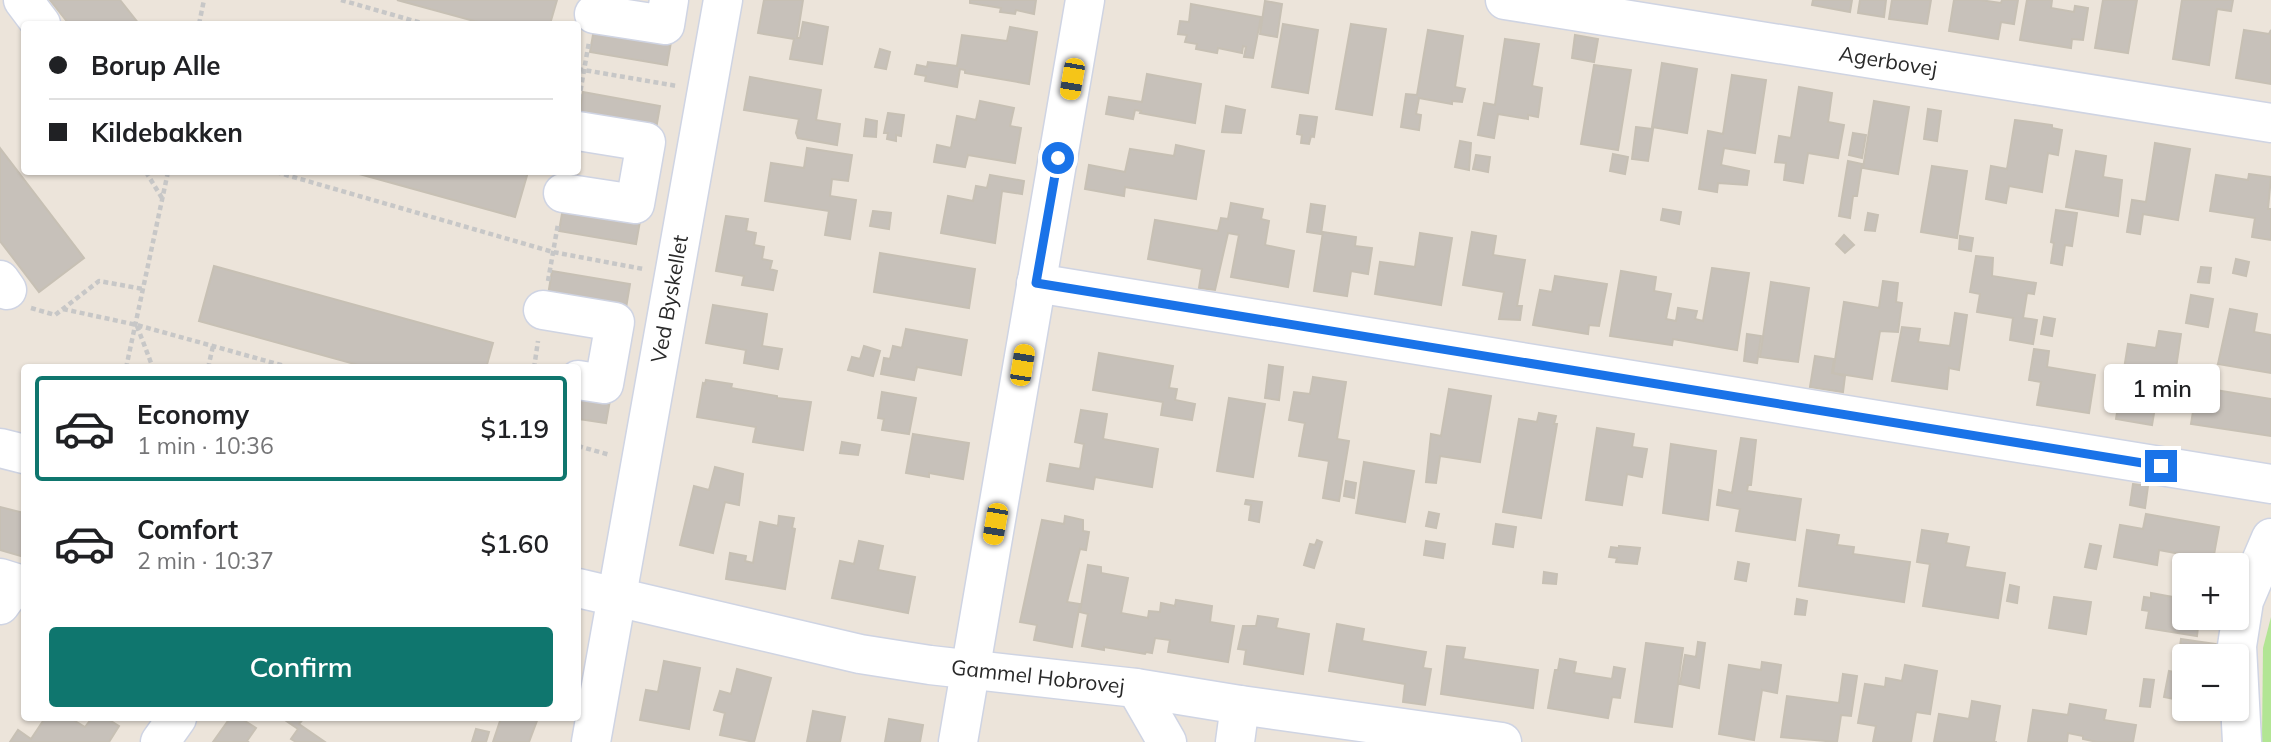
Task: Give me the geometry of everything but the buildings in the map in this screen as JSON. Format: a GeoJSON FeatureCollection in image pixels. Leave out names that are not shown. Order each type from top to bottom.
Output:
{"type":"FeatureCollection","features":[{"type":"Feature","properties":{"kind":"street"},"geometry":{"type":"LineString","coordinates":[[23,0],[39,21]]}},
{"type":"Feature","properties":{"kind":"street"},"geometry":{"type":"LineString","coordinates":[[594,14],[665,25],[669,0]]}},
{"type":"Feature","properties":{"kind":"street","name":"Ved Byskellet"},"geometry":{"type":"LineString","coordinates":[[591,742],[721,0]]}},
{"type":"Feature","properties":{"kind":"street"},"geometry":{"type":"LineString","coordinates":[[957,742],[1085,0]]}},
{"type":"Feature","properties":{"kind":"street","name":"Agerbovej"},"geometry":{"type":"LineString","coordinates":[[1505,0],[2271,123]]}},
{"type":"Feature","properties":{"kind":"street"},"geometry":{"type":"LineString","coordinates":[[563,193],[635,204],[646,142],[581,131]]}},
{"type":"Feature","properties":{"kind":"street"},"geometry":{"type":"LineString","coordinates":[[640,175],[690,183]]}},
{"type":"Feature","properties":{"kind":"street"},"geometry":{"type":"LineString","coordinates":[[1036,283],[2271,484]]}},
{"type":"Feature","properties":{"kind":"street"},"geometry":{"type":"LineString","coordinates":[[543,310],[615,322],[604,384],[581,380]]}},
{"type":"Feature","properties":{"kind":"street"},"geometry":{"type":"LineString","coordinates":[[610,352],[659,362]]}},
{"type":"Feature","properties":{"kind":"street"},"geometry":{"type":"LineString","coordinates":[[0,448],[21,453]]}},
{"type":"Feature","properties":{"kind":"street"},"geometry":{"type":"LineString","coordinates":[[2242,742],[2237,646],[2240,624],[2244,601],[2271,538]]}},
{"type":"Feature","properties":{"kind":"street"},"geometry":{"type":"LineString","coordinates":[[0,578],[16,583],[0,605]]}},
{"type":"Feature","properties":{"kind":"street","name":"Gammel Hobrovej"},"geometry":{"type":"LineString","coordinates":[[581,589],[860,654],[969,670],[1136,688],[1238,724],[1502,742]]}},
{"type":"Feature","properties":{"kind":"street"},"geometry":{"type":"LineString","coordinates":[[1136,688],[1167,742]]}},
{"type":"Feature","properties":{"kind":"street"},"geometry":{"type":"LineString","coordinates":[[160,742],[175,721]]}},
{"type":"Feature","properties":{"kind":"path"},"geometry":{"type":"LineString","coordinates":[[200,21],[204,0]]}},
{"type":"Feature","properties":{"kind":"path"},"geometry":{"type":"LineString","coordinates":[[341,0],[414,21]]}},
{"type":"Feature","properties":{"kind":"path"},"geometry":{"type":"LineString","coordinates":[[581,90],[594,14]]}},
{"type":"Feature","properties":{"kind":"path"},"geometry":{"type":"LineString","coordinates":[[581,70],[706,91]]}},
{"type":"Feature","properties":{"kind":"path"},"geometry":{"type":"LineString","coordinates":[[148,175],[163,199]]}},
{"type":"Feature","properties":{"kind":"path"},"geometry":{"type":"LineString","coordinates":[[127,364],[167,175]]}},
{"type":"Feature","properties":{"kind":"path"},"geometry":{"type":"LineString","coordinates":[[286,175],[553,252],[674,275]]}},
{"type":"Feature","properties":{"kind":"path"},"geometry":{"type":"LineString","coordinates":[[535,364],[563,193]]}},
{"type":"Feature","properties":{"kind":"path"},"geometry":{"type":"LineString","coordinates":[[4,285],[16,292],[30,308],[55,316],[99,281],[143,289]]}},
{"type":"Feature","properties":{"kind":"path"},"geometry":{"type":"LineString","coordinates":[[63,309],[136,325],[278,364]]}},
{"type":"Feature","properties":{"kind":"path"},"geometry":{"type":"LineString","coordinates":[[136,325],[151,364]]}},
{"type":"Feature","properties":{"kind":"path"},"geometry":{"type":"LineString","coordinates":[[209,364],[213,346]]}},
{"type":"Feature","properties":{"kind":"green space"},"geometry":{"type":"Polygon","coordinates":[[[2271,617],[2271,742],[2262,742],[2263,648],[2271,617]]]}},
{"type":"Feature","properties":{"kind":"route"},"geometry":{"type":"LineString","coordinates":[[1058,158],[1036,283],[2161,466]]}}]}
